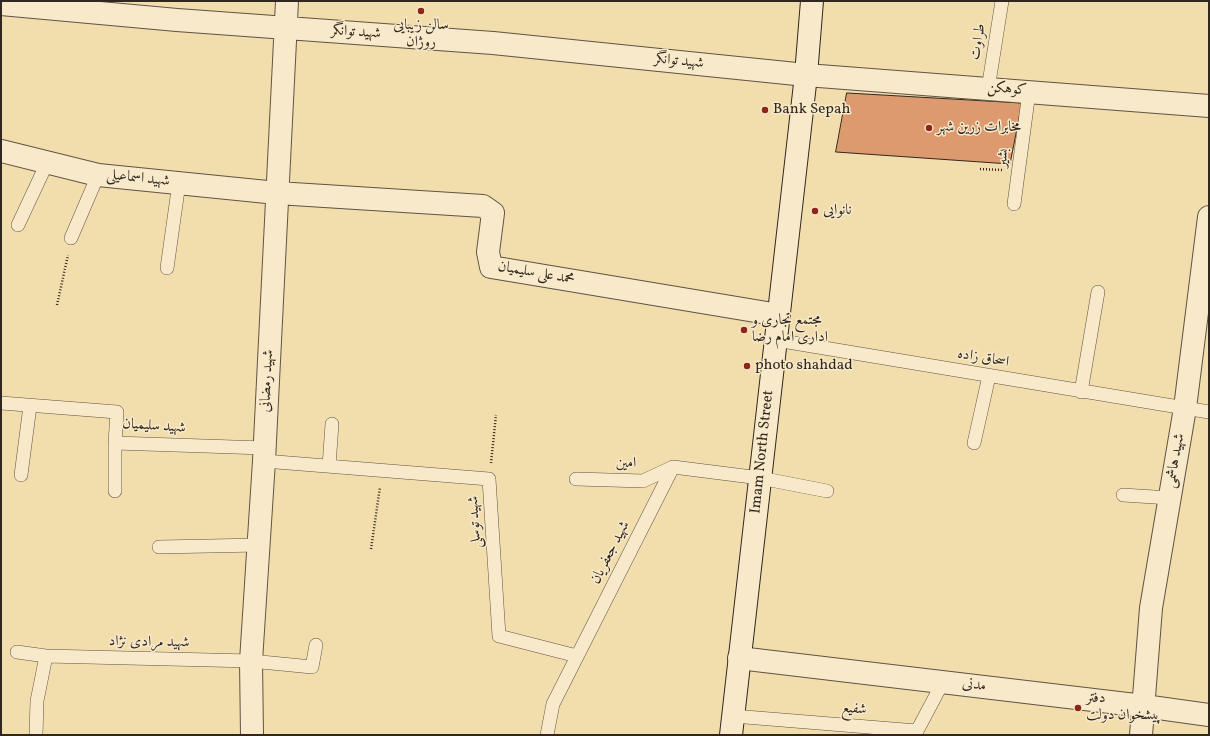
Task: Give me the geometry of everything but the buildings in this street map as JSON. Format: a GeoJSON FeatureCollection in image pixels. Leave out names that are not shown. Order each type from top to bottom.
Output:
{"type":"FeatureCollection","features":[{"type":"Feature","properties":{"kind":"street","name":"شهید رمضانی"},"geometry":{"type":"LineString","coordinates":[[252,735],[251,661],[264,454],[287,1]]}},
{"type":"Feature","properties":{"kind":"street","name":"Imam North Street"},"geometry":{"type":"LineString","coordinates":[[732,725],[806,75],[812,1]]}},
{"type":"Feature","properties":{"kind":"street","name":"شهید توانگر"},"geometry":{"type":"LineString","coordinates":[[1,4],[286,28],[493,43],[806,75]]}},
{"type":"Feature","properties":{"kind":"street","name":"کوهکن"},"geometry":{"type":"LineString","coordinates":[[806,75],[1209,106]]}},
{"type":"Feature","properties":{"kind":"street","name":"شهید اسماعیلی"},"geometry":{"type":"LineString","coordinates":[[1,151],[98,175],[277,193]]}},
{"type":"Feature","properties":{"kind":"street","name":"محمد علی سلیمیان"},"geometry":{"type":"LineString","coordinates":[[277,193],[483,206],[493,213],[488,252],[491,267],[779,315]]}},
{"type":"Feature","properties":{"kind":"street","name":"شهید هاشمی"},"geometry":{"type":"LineString","coordinates":[[1141,735],[1151,608],[1185,408],[1209,217]]}},
{"type":"Feature","properties":{"kind":"street","name":"مدنی"},"geometry":{"type":"LineString","coordinates":[[739,658],[1209,715]]}},
{"type":"Feature","properties":{"kind":"lane","name":"طراوت"},"geometry":{"type":"LineString","coordinates":[[988,89],[1002,1]]}},
{"type":"Feature","properties":{"kind":"lane","name":"بشیر"},"geometry":{"type":"LineString","coordinates":[[1014,204],[1029,92]]}},
{"type":"Feature","properties":{"kind":"lane"},"geometry":{"type":"LineString","coordinates":[[18,225],[47,162]]}},
{"type":"Feature","properties":{"kind":"lane"},"geometry":{"type":"LineString","coordinates":[[71,238],[98,175]]}},
{"type":"Feature","properties":{"kind":"lane"},"geometry":{"type":"LineString","coordinates":[[167,268],[179,183]]}},
{"type":"Feature","properties":{"kind":"lane"},"geometry":{"type":"LineString","coordinates":[[1081,392],[1098,292]]}},
{"type":"Feature","properties":{"kind":"lane","name":"اسحاق زاده"},"geometry":{"type":"LineString","coordinates":[[776,340],[1081,392],[1209,412]]}},
{"type":"Feature","properties":{"kind":"lane"},"geometry":{"type":"LineString","coordinates":[[974,443],[988,376]]}},
{"type":"Feature","properties":{"kind":"lane","name":"شهید سلیمیان"},"geometry":{"type":"LineString","coordinates":[[1,404],[117,412],[115,443],[264,454]]}},
{"type":"Feature","properties":{"kind":"lane"},"geometry":{"type":"LineString","coordinates":[[21,475],[30,406]]}},
{"type":"Feature","properties":{"kind":"lane"},"geometry":{"type":"LineString","coordinates":[[329,466],[332,424]]}},
{"type":"Feature","properties":{"kind":"lane"},"geometry":{"type":"LineString","coordinates":[[115,443],[115,491]]}},
{"type":"Feature","properties":{"kind":"lane","name":"شهید توسلی"},"geometry":{"type":"LineString","coordinates":[[264,454],[329,466],[489,479],[499,636],[577,656]]}},
{"type":"Feature","properties":{"kind":"lane"},"geometry":{"type":"LineString","coordinates":[[673,467],[760,478],[827,491]]}},
{"type":"Feature","properties":{"kind":"lane","name":"امین"},"geometry":{"type":"LineString","coordinates":[[576,479],[643,481],[673,467]]}},
{"type":"Feature","properties":{"kind":"lane","name":"شهید جعفریان"},"geometry":{"type":"LineString","coordinates":[[547,735],[553,704],[673,467]]}},
{"type":"Feature","properties":{"kind":"lane"},"geometry":{"type":"LineString","coordinates":[[1123,495],[1170,498]]}},
{"type":"Feature","properties":{"kind":"lane"},"geometry":{"type":"LineString","coordinates":[[159,546],[258,545]]}},
{"type":"Feature","properties":{"kind":"lane","name":"شهید مرادی نژاد"},"geometry":{"type":"LineString","coordinates":[[17,652],[46,656],[251,661],[312,667],[316,645]]}},
{"type":"Feature","properties":{"kind":"lane"},"geometry":{"type":"LineString","coordinates":[[36,735],[37,701],[46,656]]}},
{"type":"Feature","properties":{"kind":"lane","name":"شفیع"},"geometry":{"type":"LineString","coordinates":[[732,725],[917,731],[943,682]]}},
{"type":"Feature","properties":{"kind":"path"},"geometry":{"type":"LineString","coordinates":[[57,305],[71,238]]}},
{"type":"Feature","properties":{"kind":"path"},"geometry":{"type":"LineString","coordinates":[[489,479],[496,415]]}},
{"type":"Feature","properties":{"kind":"path"},"geometry":{"type":"LineString","coordinates":[[371,550],[383,470]]}},
{"type":"Feature","properties":{"kind":"place","name":"سالن زیبایی روژان"},"geometry":{"type":"Point","coordinates":[421,11]}},
{"type":"Feature","properties":{"kind":"place","name":"Bank Sepah"},"geometry":{"type":"Point","coordinates":[765,110]}},
{"type":"Feature","properties":{"kind":"place","name":"مخابرات زرین شهر"},"geometry":{"type":"Point","coordinates":[929,128]}},
{"type":"Feature","properties":{"kind":"place","name":"نانوایی"},"geometry":{"type":"Point","coordinates":[815,211]}},
{"type":"Feature","properties":{"kind":"place","name":"مجتمع تجاری و اداری امام رضا"},"geometry":{"type":"Point","coordinates":[744,330]}},
{"type":"Feature","properties":{"kind":"place","name":"photo shahdad"},"geometry":{"type":"Point","coordinates":[747,366]}},
{"type":"Feature","properties":{"kind":"place","name":"دفتر پیشخوان دولت"},"geometry":{"type":"Point","coordinates":[1078,708]}}]}
